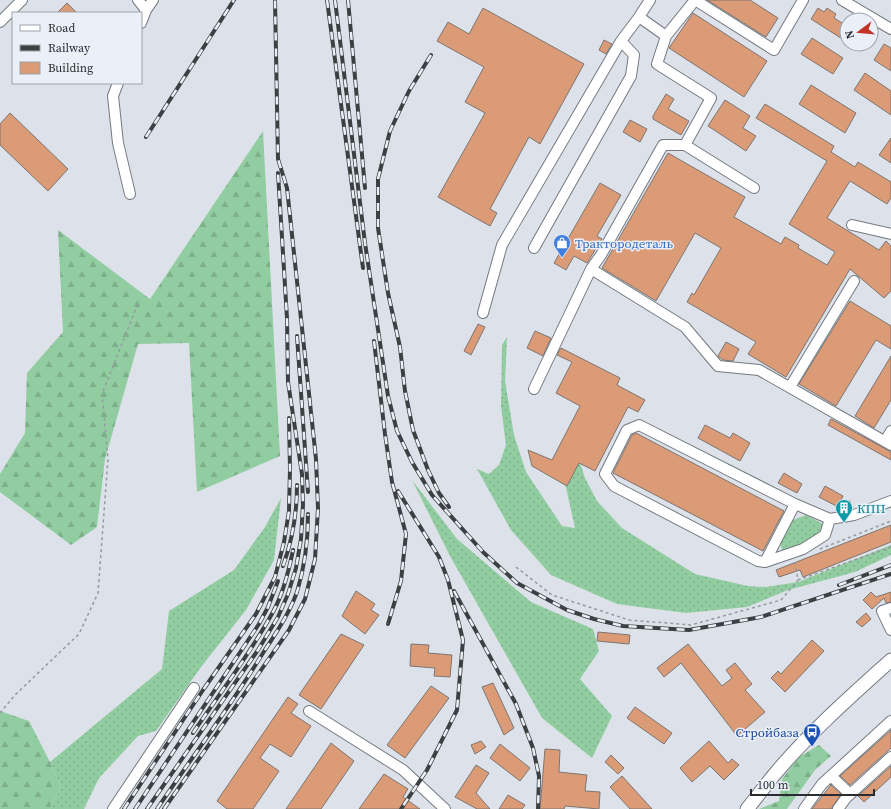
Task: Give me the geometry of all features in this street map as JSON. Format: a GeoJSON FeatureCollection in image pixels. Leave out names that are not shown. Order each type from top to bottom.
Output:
{"type":"FeatureCollection","features":[{"type":"Feature","properties":{"kind":"main road"},"geometry":{"type":"LineString","coordinates":[[748,809],[774,775],[805,741],[839,707],[891,660]]}},
{"type":"Feature","properties":{"kind":"street"},"geometry":{"type":"LineString","coordinates":[[0,22],[22,0]]}},
{"type":"Feature","properties":{"kind":"street"},"geometry":{"type":"LineString","coordinates":[[138,0],[146,10]]}},
{"type":"Feature","properties":{"kind":"street"},"geometry":{"type":"LineString","coordinates":[[142,20],[146,10],[153,0]]}},
{"type":"Feature","properties":{"kind":"street"},"geometry":{"type":"LineString","coordinates":[[483,313],[502,245],[622,41],[640,17],[650,0]]}},
{"type":"Feature","properties":{"kind":"street"},"geometry":{"type":"LineString","coordinates":[[685,145],[712,98],[657,64],[666,36],[695,0],[774,50],[803,0]]}},
{"type":"Feature","properties":{"kind":"street"},"geometry":{"type":"LineString","coordinates":[[842,0],[891,29]]}},
{"type":"Feature","properties":{"kind":"street"},"geometry":{"type":"LineString","coordinates":[[640,17],[666,36]]}},
{"type":"Feature","properties":{"kind":"street"},"geometry":{"type":"LineString","coordinates":[[534,248],[630,76],[634,55],[622,41]]}},
{"type":"Feature","properties":{"kind":"street"},"geometry":{"type":"LineString","coordinates":[[118,84],[113,96],[118,143],[130,194]]}},
{"type":"Feature","properties":{"kind":"street"},"geometry":{"type":"LineString","coordinates":[[534,389],[591,270],[663,144],[685,145],[754,188]]}},
{"type":"Feature","properties":{"kind":"street"},"geometry":{"type":"LineString","coordinates":[[852,225],[891,234]]}},
{"type":"Feature","properties":{"kind":"street"},"geometry":{"type":"LineString","coordinates":[[591,270],[684,327],[718,366],[758,370],[888,443],[891,431]]}},
{"type":"Feature","properties":{"kind":"street"},"geometry":{"type":"LineString","coordinates":[[790,387],[854,281]]}},
{"type":"Feature","properties":{"kind":"street"},"geometry":{"type":"LineString","coordinates":[[830,519],[825,535],[803,549],[765,562],[758,561],[614,486],[605,474],[627,430],[639,425],[795,504],[830,519],[854,515],[891,502]]}},
{"type":"Feature","properties":{"kind":"street"},"geometry":{"type":"LineString","coordinates":[[765,562],[795,504]]}},
{"type":"Feature","properties":{"kind":"street"},"geometry":{"type":"LineString","coordinates":[[891,608],[882,611],[891,630]]}},
{"type":"Feature","properties":{"kind":"street"},"geometry":{"type":"LineString","coordinates":[[113,809],[194,688]]}},
{"type":"Feature","properties":{"kind":"street"},"geometry":{"type":"LineString","coordinates":[[309,711],[403,770],[445,809]]}},
{"type":"Feature","properties":{"kind":"street"},"geometry":{"type":"LineString","coordinates":[[804,809],[822,784],[891,721]]}},
{"type":"Feature","properties":{"kind":"street"},"geometry":{"type":"LineString","coordinates":[[838,809],[850,794],[891,757]]}},
{"type":"Feature","properties":{"kind":"street"},"geometry":{"type":"LineString","coordinates":[[831,776],[850,794]]}},
{"type":"Feature","properties":{"kind":"path"},"geometry":{"type":"LineString","coordinates":[[0,713],[15,695],[79,634],[98,593],[108,459],[102,394],[139,301]]}},
{"type":"Feature","properties":{"kind":"path"},"geometry":{"type":"LineString","coordinates":[[815,552],[891,521]]}},
{"type":"Feature","properties":{"kind":"path"},"geometry":{"type":"LineString","coordinates":[[516,567],[552,595],[629,620],[691,625],[781,600],[798,580],[891,547]]}},
{"type":"Feature","properties":{"kind":"path"},"geometry":{"type":"LineString","coordinates":[[794,560],[798,580]]}},
{"type":"Feature","properties":{"kind":"green space"},"geometry":{"type":"Polygon","coordinates":[[[263,131],[280,456],[197,492],[189,343],[138,344],[105,459],[97,527],[71,545],[0,492],[0,474],[25,433],[27,373],[63,332],[58,230],[150,299],[263,131]]]}},
{"type":"Feature","properties":{"kind":"green space"},"geometry":{"type":"Polygon","coordinates":[[[507,337],[505,381],[514,435],[526,472],[562,526],[575,528],[565,483],[579,460],[585,478],[597,501],[622,528],[695,574],[748,586],[766,587],[798,582],[891,545],[891,555],[855,572],[788,590],[747,607],[686,613],[617,604],[551,575],[511,530],[477,469],[489,474],[499,465],[506,445],[501,406],[502,345],[507,337]]]}},
{"type":"Feature","properties":{"kind":"green space"},"geometry":{"type":"Polygon","coordinates":[[[412,480],[457,539],[531,602],[593,629],[599,651],[580,679],[612,716],[592,758],[542,718],[450,556],[412,480]]]}},
{"type":"Feature","properties":{"kind":"green space"},"geometry":{"type":"Polygon","coordinates":[[[281,498],[274,560],[246,610],[201,667],[156,731],[138,736],[99,778],[84,809],[49,809],[61,788],[50,762],[162,669],[169,611],[234,570],[265,527],[281,498]]]}},
{"type":"Feature","properties":{"kind":"green space"},"geometry":{"type":"Polygon","coordinates":[[[806,515],[823,524],[820,530],[806,543],[782,550],[780,541],[793,520],[806,515]]]}},
{"type":"Feature","properties":{"kind":"green space"},"geometry":{"type":"Polygon","coordinates":[[[0,711],[29,721],[50,762],[61,788],[49,809],[0,809],[0,711]]]}},
{"type":"Feature","properties":{"kind":"green space"},"geometry":{"type":"Polygon","coordinates":[[[819,745],[831,756],[815,770],[787,809],[759,809],[779,801],[782,779],[799,757],[819,745]]]}},
{"type":"Feature","properties":{"kind":"building"},"geometry":{"type":"Polygon","coordinates":[[[707,0],[750,0],[778,18],[766,37],[707,0]]]}},
{"type":"Feature","properties":{"kind":"building"},"geometry":{"type":"Polygon","coordinates":[[[67,3],[76,12],[58,12],[67,3]]]}},
{"type":"Feature","properties":{"kind":"building"},"geometry":{"type":"Polygon","coordinates":[[[483,8],[584,64],[540,144],[529,137],[490,209],[497,213],[490,226],[438,197],[485,113],[465,102],[484,67],[437,41],[448,22],[469,34],[483,8]]]}},
{"type":"Feature","properties":{"kind":"building"},"geometry":{"type":"Polygon","coordinates":[[[818,8],[824,12],[827,8],[836,14],[834,18],[839,21],[839,37],[811,19],[818,8]]]}},
{"type":"Feature","properties":{"kind":"building"},"geometry":{"type":"Polygon","coordinates":[[[693,13],[767,61],[744,97],[669,48],[693,13]]]}},
{"type":"Feature","properties":{"kind":"building"},"geometry":{"type":"Polygon","coordinates":[[[812,38],[843,58],[833,74],[801,54],[812,38]]]}},
{"type":"Feature","properties":{"kind":"building"},"geometry":{"type":"Polygon","coordinates":[[[604,40],[612,44],[606,54],[599,50],[604,40]]]}},
{"type":"Feature","properties":{"kind":"building"},"geometry":{"type":"Polygon","coordinates":[[[884,44],[891,48],[891,71],[874,60],[884,44]]]}},
{"type":"Feature","properties":{"kind":"building"},"geometry":{"type":"Polygon","coordinates":[[[865,73],[891,91],[891,115],[854,90],[865,73]]]}},
{"type":"Feature","properties":{"kind":"building"},"geometry":{"type":"Polygon","coordinates":[[[811,85],[856,113],[845,133],[799,104],[811,85]]]}},
{"type":"Feature","properties":{"kind":"building"},"geometry":{"type":"Polygon","coordinates":[[[666,94],[674,99],[668,109],[689,121],[681,135],[653,119],[653,116],[666,94]]]}},
{"type":"Feature","properties":{"kind":"building"},"geometry":{"type":"Polygon","coordinates":[[[725,100],[750,116],[743,128],[756,136],[746,151],[708,126],[725,100]]]}},
{"type":"Feature","properties":{"kind":"building"},"geometry":{"type":"Polygon","coordinates":[[[765,104],[834,146],[831,152],[855,167],[858,162],[891,182],[891,198],[887,204],[850,181],[827,218],[879,250],[886,241],[891,246],[891,291],[884,298],[850,269],[786,377],[748,354],[756,342],[687,302],[692,293],[694,295],[721,248],[695,233],[656,301],[602,268],[668,153],[745,197],[734,217],[781,244],[785,237],[799,245],[798,248],[827,265],[835,252],[789,224],[827,161],[756,118],[765,104]]]}},
{"type":"Feature","properties":{"kind":"building"},"geometry":{"type":"Polygon","coordinates":[[[10,113],[68,169],[48,191],[0,145],[0,124],[10,113]]]}},
{"type":"Feature","properties":{"kind":"building"},"geometry":{"type":"Polygon","coordinates":[[[630,120],[647,129],[640,142],[623,132],[630,120]]]}},
{"type":"Feature","properties":{"kind":"building"},"geometry":{"type":"Polygon","coordinates":[[[891,138],[891,163],[879,155],[891,138]]]}},
{"type":"Feature","properties":{"kind":"building"},"geometry":{"type":"Polygon","coordinates":[[[600,183],[621,195],[597,236],[602,239],[587,263],[574,256],[566,270],[554,263],[600,183]]]}},
{"type":"Feature","properties":{"kind":"building"},"geometry":{"type":"Polygon","coordinates":[[[850,301],[891,326],[891,349],[876,340],[836,406],[799,384],[850,301]]]}},
{"type":"Feature","properties":{"kind":"building"},"geometry":{"type":"Polygon","coordinates":[[[478,324],[485,327],[471,355],[464,351],[478,324]]]}},
{"type":"Feature","properties":{"kind":"building"},"geometry":{"type":"Polygon","coordinates":[[[535,331],[551,338],[543,356],[527,348],[535,331]]]}},
{"type":"Feature","properties":{"kind":"building"},"geometry":{"type":"Polygon","coordinates":[[[726,342],[739,349],[733,361],[723,360],[718,356],[726,342]]]}},
{"type":"Feature","properties":{"kind":"building"},"geometry":{"type":"Polygon","coordinates":[[[561,348],[620,378],[617,385],[645,400],[638,412],[628,407],[595,471],[579,463],[567,486],[532,466],[528,450],[552,460],[580,406],[556,393],[572,362],[557,355],[561,348]]]}},
{"type":"Feature","properties":{"kind":"building"},"geometry":{"type":"Polygon","coordinates":[[[891,356],[891,400],[874,428],[855,416],[891,356]]]}},
{"type":"Feature","properties":{"kind":"building"},"geometry":{"type":"Polygon","coordinates":[[[831,419],[891,452],[891,460],[828,425],[831,419]]]}},
{"type":"Feature","properties":{"kind":"building"},"geometry":{"type":"Polygon","coordinates":[[[705,425],[730,438],[733,433],[750,443],[740,461],[698,438],[705,425]]]}},
{"type":"Feature","properties":{"kind":"building"},"geometry":{"type":"Polygon","coordinates":[[[636,433],[784,511],[763,551],[613,473],[632,435],[636,433]]]}},
{"type":"Feature","properties":{"kind":"building"},"geometry":{"type":"Polygon","coordinates":[[[784,473],[802,484],[797,493],[778,483],[784,473]]]}},
{"type":"Feature","properties":{"kind":"building"},"geometry":{"type":"Polygon","coordinates":[[[825,486],[843,496],[839,504],[850,501],[852,509],[844,510],[819,497],[825,486]]]}},
{"type":"Feature","properties":{"kind":"building"},"geometry":{"type":"Polygon","coordinates":[[[891,525],[891,542],[803,577],[800,570],[779,577],[776,570],[891,525]]]}},
{"type":"Feature","properties":{"kind":"building"},"geometry":{"type":"Polygon","coordinates":[[[356,591],[375,604],[371,610],[379,615],[365,634],[342,616],[356,591]]]}},
{"type":"Feature","properties":{"kind":"building"},"geometry":{"type":"Polygon","coordinates":[[[871,592],[876,597],[891,592],[891,602],[886,603],[884,598],[872,609],[863,600],[871,592]]]}},
{"type":"Feature","properties":{"kind":"building"},"geometry":{"type":"Polygon","coordinates":[[[866,613],[871,619],[862,627],[856,622],[866,613]]]}},
{"type":"Feature","properties":{"kind":"building"},"geometry":{"type":"Polygon","coordinates":[[[598,632],[630,635],[629,644],[597,641],[598,632]]]}},
{"type":"Feature","properties":{"kind":"building"},"geometry":{"type":"Polygon","coordinates":[[[341,634],[364,645],[321,709],[299,695],[341,634]]]}},
{"type":"Feature","properties":{"kind":"building"},"geometry":{"type":"Polygon","coordinates":[[[812,640],[824,651],[785,692],[771,678],[778,671],[781,674],[812,640]]]}},
{"type":"Feature","properties":{"kind":"building"},"geometry":{"type":"Polygon","coordinates":[[[411,644],[429,645],[428,653],[452,655],[450,677],[434,676],[435,668],[410,666],[411,644]]]}},
{"type":"Feature","properties":{"kind":"building"},"geometry":{"type":"Polygon","coordinates":[[[688,644],[722,686],[732,678],[726,670],[735,663],[752,684],[745,690],[765,712],[737,736],[681,663],[664,677],[657,668],[688,644]]]}},
{"type":"Feature","properties":{"kind":"building"},"geometry":{"type":"Polygon","coordinates":[[[493,683],[514,728],[504,735],[482,687],[493,683]]]}},
{"type":"Feature","properties":{"kind":"building"},"geometry":{"type":"Polygon","coordinates":[[[431,686],[449,698],[405,758],[387,745],[431,686]]]}},
{"type":"Feature","properties":{"kind":"building"},"geometry":{"type":"Polygon","coordinates":[[[288,697],[298,704],[291,713],[311,726],[291,757],[270,744],[260,758],[279,771],[253,809],[227,809],[217,801],[288,697]]]}},
{"type":"Feature","properties":{"kind":"building"},"geometry":{"type":"Polygon","coordinates":[[[635,707],[672,733],[664,744],[627,718],[635,707]]]}},
{"type":"Feature","properties":{"kind":"building"},"geometry":{"type":"Polygon","coordinates":[[[891,730],[891,748],[850,785],[840,776],[891,730]]]}},
{"type":"Feature","properties":{"kind":"building"},"geometry":{"type":"Polygon","coordinates":[[[481,741],[486,747],[475,754],[471,745],[481,741]]]}},
{"type":"Feature","properties":{"kind":"building"},"geometry":{"type":"Polygon","coordinates":[[[709,741],[728,763],[732,759],[739,765],[724,780],[710,766],[692,782],[680,768],[709,741]]]}},
{"type":"Feature","properties":{"kind":"building"},"geometry":{"type":"Polygon","coordinates":[[[331,743],[354,761],[321,809],[286,809],[331,743]]]}},
{"type":"Feature","properties":{"kind":"building"},"geometry":{"type":"Polygon","coordinates":[[[500,744],[530,768],[520,781],[490,758],[500,744]]]}},
{"type":"Feature","properties":{"kind":"building"},"geometry":{"type":"Polygon","coordinates":[[[545,749],[560,750],[559,772],[587,775],[585,791],[600,792],[599,809],[565,806],[564,809],[540,809],[545,749]]]}},
{"type":"Feature","properties":{"kind":"building"},"geometry":{"type":"Polygon","coordinates":[[[611,755],[624,768],[618,774],[605,762],[611,755]]]}},
{"type":"Feature","properties":{"kind":"building"},"geometry":{"type":"Polygon","coordinates":[[[476,765],[489,773],[476,793],[490,809],[477,809],[455,797],[476,765]]]}},
{"type":"Feature","properties":{"kind":"building"},"geometry":{"type":"Polygon","coordinates":[[[891,766],[891,777],[864,802],[858,796],[891,766]]]}},
{"type":"Feature","properties":{"kind":"building"},"geometry":{"type":"Polygon","coordinates":[[[384,774],[408,789],[403,797],[420,809],[359,809],[384,774]]]}},
{"type":"Feature","properties":{"kind":"building"},"geometry":{"type":"Polygon","coordinates":[[[622,776],[652,809],[630,809],[610,787],[622,776]]]}},
{"type":"Feature","properties":{"kind":"building"},"geometry":{"type":"Polygon","coordinates":[[[831,785],[841,794],[831,809],[812,809],[831,785]]]}},
{"type":"Feature","properties":{"kind":"building"},"geometry":{"type":"Polygon","coordinates":[[[508,795],[525,805],[522,809],[499,809],[508,795]]]}},
{"type":"Feature","properties":{"kind":"railway"},"geometry":{"type":"LineString","coordinates":[[146,137],[234,0]]}},
{"type":"Feature","properties":{"kind":"railway"},"geometry":{"type":"LineString","coordinates":[[164,809],[289,630],[305,599],[315,559],[318,508],[316,459],[287,188],[278,159],[275,0]]}},
{"type":"Feature","properties":{"kind":"railway"},"geometry":{"type":"LineString","coordinates":[[327,0],[363,268]]}},
{"type":"Feature","properties":{"kind":"railway"},"geometry":{"type":"LineString","coordinates":[[335,0],[365,243],[388,396],[397,431],[412,462],[432,495],[483,552],[517,583],[567,610],[594,619],[623,626],[689,630],[761,617],[891,574]]}},
{"type":"Feature","properties":{"kind":"railway"},"geometry":{"type":"LineString","coordinates":[[348,0],[365,188]]}},
{"type":"Feature","properties":{"kind":"railway"},"geometry":{"type":"LineString","coordinates":[[431,55],[409,91],[390,131],[378,179],[378,228],[388,293],[400,347],[405,391],[413,430],[428,470],[439,493],[449,507]]}},
{"type":"Feature","properties":{"kind":"railway"},"geometry":{"type":"LineString","coordinates":[[147,809],[258,650],[278,617],[288,594],[296,568],[301,539],[303,505],[302,474],[288,382],[287,318],[278,173]]}},
{"type":"Feature","properties":{"kind":"railway"},"geometry":{"type":"LineString","coordinates":[[297,336],[308,492]]}},
{"type":"Feature","properties":{"kind":"railway"},"geometry":{"type":"LineString","coordinates":[[374,341],[392,482],[406,534],[401,581],[388,624]]}},
{"type":"Feature","properties":{"kind":"railway"},"geometry":{"type":"LineString","coordinates":[[124,809],[203,690],[256,614],[275,577],[284,542],[289,511],[289,418]]}},
{"type":"Feature","properties":{"kind":"railway"},"geometry":{"type":"LineString","coordinates":[[283,566],[289,547],[293,526],[297,485]]}},
{"type":"Feature","properties":{"kind":"railway"},"geometry":{"type":"LineString","coordinates":[[398,491],[439,557],[448,580],[463,640],[457,710],[427,770],[401,809]]}},
{"type":"Feature","properties":{"kind":"railway"},"geometry":{"type":"LineString","coordinates":[[157,809],[237,693],[290,608],[297,592],[304,563],[307,543],[308,514]]}},
{"type":"Feature","properties":{"kind":"railway"},"geometry":{"type":"LineString","coordinates":[[193,733],[245,658],[273,612],[280,598],[290,566],[293,550]]}},
{"type":"Feature","properties":{"kind":"railway"},"geometry":{"type":"LineString","coordinates":[[839,585],[891,565]]}},
{"type":"Feature","properties":{"kind":"railway"},"geometry":{"type":"LineString","coordinates":[[135,809],[259,624],[268,607],[278,581]]}},
{"type":"Feature","properties":{"kind":"railway"},"geometry":{"type":"LineString","coordinates":[[454,591],[516,704],[533,748],[539,776],[538,809]]}},
{"type":"Feature","properties":{"kind":"place","name":"Трактородеталь"},"geometry":{"type":"Point","coordinates":[562,258]}},
{"type":"Feature","properties":{"kind":"place","name":"КПП"},"geometry":{"type":"Point","coordinates":[844,523]}},
{"type":"Feature","properties":{"kind":"place","name":"Стройбаза"},"geometry":{"type":"Point","coordinates":[812,747]}}]}
